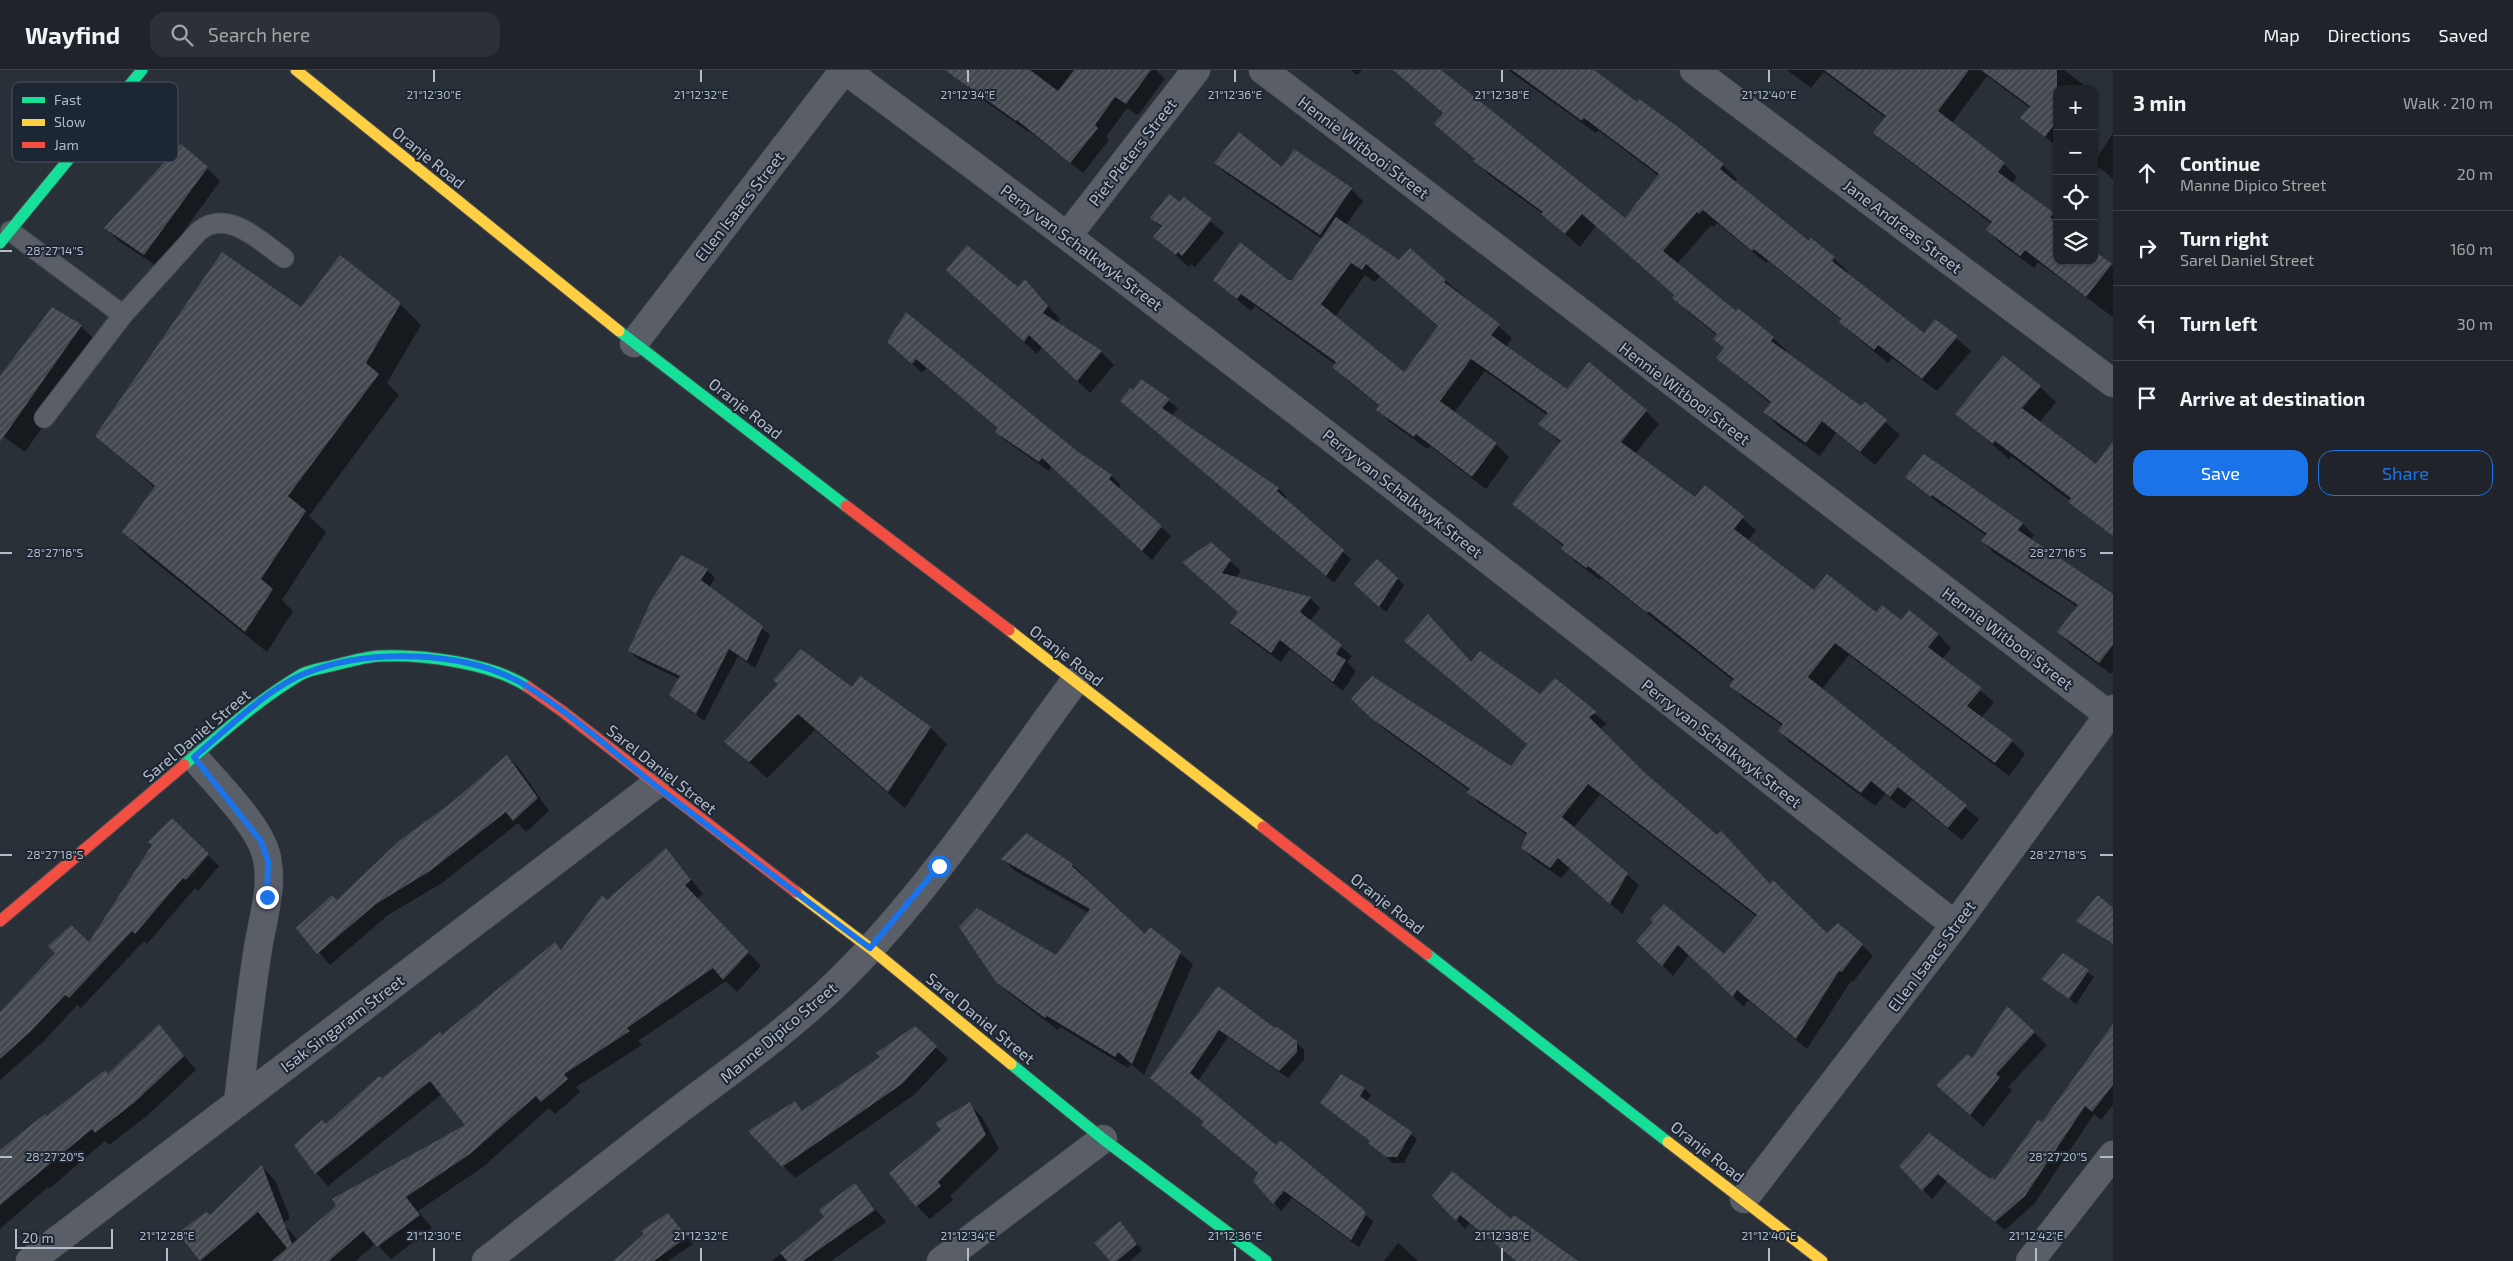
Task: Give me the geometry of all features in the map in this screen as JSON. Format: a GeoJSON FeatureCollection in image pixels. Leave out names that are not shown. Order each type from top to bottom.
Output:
{"type":"FeatureCollection","features":[{"type":"Feature","properties":{"kind":"street"},"geometry":{"type":"LineString","coordinates":[[132,82],[142,70]]}},
{"type":"Feature","properties":{"kind":"street","name":"Oranje Road"},"geometry":{"type":"LineString","coordinates":[[296,70],[634,343],[1075,681],[1822,1261]]}},
{"type":"Feature","properties":{"kind":"street","name":"Ellen Isaacs Street"},"geometry":{"type":"LineString","coordinates":[[634,343],[844,70]]}},
{"type":"Feature","properties":{"kind":"street","name":"Perry van Schalkwyk Street"},"geometry":{"type":"LineString","coordinates":[[844,70],[1068,235],[1507,574],[1955,925]]}},
{"type":"Feature","properties":{"kind":"street","name":"Piet Pieters Street"},"geometry":{"type":"LineString","coordinates":[[1068,235],[1196,70]]}},
{"type":"Feature","properties":{"kind":"street","name":"Hennie Witbooi Street"},"geometry":{"type":"LineString","coordinates":[[1262,70],[2111,712]]}},
{"type":"Feature","properties":{"kind":"street","name":"Jane Andreas Street"},"geometry":{"type":"LineString","coordinates":[[1694,70],[2113,383]]}},
{"type":"Feature","properties":{"kind":"street"},"geometry":{"type":"LineString","coordinates":[[5,237],[67,162]]}},
{"type":"Feature","properties":{"kind":"street","name":"Sarel Daniel Street"},"geometry":{"type":"LineString","coordinates":[[0,921],[259,702],[304,673],[354,660],[406,656],[460,662],[490,670],[523,684],[562,711],[655,785],[870,948],[1103,1139],[1266,1261]]}},
{"type":"Feature","properties":{"kind":"street","name":"Manne Dipico Street"},"geometry":{"type":"LineString","coordinates":[[486,1261],[681,1109],[749,1059],[808,1010],[870,948],[939,866],[1075,681]]}},
{"type":"Feature","properties":{"kind":"street","name":"Ellen Isaacs Street"},"geometry":{"type":"LineString","coordinates":[[1744,1199],[1955,925],[2111,712]]}},
{"type":"Feature","properties":{"kind":"street"},"geometry":{"type":"LineString","coordinates":[[194,757],[249,823],[261,841],[268,861],[267,897],[258,948],[238,1103]]}},
{"type":"Feature","properties":{"kind":"street","name":"Isak Singaram Street"},"geometry":{"type":"LineString","coordinates":[[30,1261],[655,785]]}},
{"type":"Feature","properties":{"kind":"street"},"geometry":{"type":"LineString","coordinates":[[941,1261],[1103,1139]]}},
{"type":"Feature","properties":{"kind":"street"},"geometry":{"type":"LineString","coordinates":[[2030,1261],[2113,1155]]}},
{"type":"Feature","properties":{"kind":"lane"},"geometry":{"type":"LineString","coordinates":[[44,418],[123,316],[199,231],[211,224],[227,224],[244,230],[284,258]]}},
{"type":"Feature","properties":{"kind":"lane"},"geometry":{"type":"LineString","coordinates":[[5,237],[123,316]]}},
{"type":"Feature","properties":{"kind":"building"},"geometry":{"type":"Polygon","coordinates":[[[945,70],[1030,70],[1058,91],[1074,70],[1151,70],[1126,104],[1115,97],[1095,125],[1098,128],[1070,163],[1017,120],[945,70]]]}},
{"type":"Feature","properties":{"kind":"building"},"geometry":{"type":"Polygon","coordinates":[[[1393,70],[1441,70],[1625,218],[1659,174],[1584,118],[1582,121],[1512,70],[1594,70],[1637,102],[1639,99],[1678,127],[1724,164],[1720,169],[1809,241],[1811,238],[1835,257],[1832,261],[1924,333],[1935,319],[1958,336],[1922,379],[1878,345],[1874,350],[1839,322],[1841,319],[1754,249],[1752,251],[1703,210],[1699,214],[1697,212],[1663,251],[1736,311],[1738,308],[1774,337],[1771,341],[1861,406],[1865,402],[1887,420],[1860,452],[1822,421],[1806,443],[1763,412],[1771,402],[1716,358],[1724,348],[1713,339],[1717,334],[1672,298],[1674,295],[1582,214],[1565,234],[1541,214],[1543,212],[1473,161],[1475,159],[1434,124],[1443,113],[1393,70]]]}},
{"type":"Feature","properties":{"kind":"building"},"geometry":{"type":"Polygon","coordinates":[[[1824,70],[1969,70],[1938,111],[2005,163],[1998,172],[2053,212],[2050,217],[2053,219],[2053,265],[2098,265],[2098,254],[2112,264],[2086,297],[2025,250],[2020,256],[1986,230],[1992,222],[1873,133],[1886,116],[1824,70]]]}},
{"type":"Feature","properties":{"kind":"building"},"geometry":{"type":"Polygon","coordinates":[[[1981,70],[2057,70],[2057,85],[2053,85],[2053,126],[2045,137],[2020,118],[2030,106],[1981,70]]]}},
{"type":"Feature","properties":{"kind":"building"},"geometry":{"type":"Polygon","coordinates":[[[1239,132],[1282,167],[1294,149],[1352,188],[1320,235],[1214,163],[1239,132]]]}},
{"type":"Feature","properties":{"kind":"building"},"geometry":{"type":"Polygon","coordinates":[[[181,144],[208,167],[144,255],[104,228],[164,162],[178,162],[178,147],[181,144]]]}},
{"type":"Feature","properties":{"kind":"building"},"geometry":{"type":"Polygon","coordinates":[[[1169,194],[1180,202],[1184,197],[1212,219],[1182,256],[1178,252],[1176,255],[1153,237],[1162,226],[1150,218],[1169,194]]]}},
{"type":"Feature","properties":{"kind":"building"},"geometry":{"type":"Polygon","coordinates":[[[1336,217],[1399,260],[1410,248],[1446,280],[1444,282],[1500,324],[1491,335],[1567,389],[1589,362],[1647,410],[1621,442],[1695,497],[1705,485],[1744,516],[1734,529],[1814,590],[1827,574],[1876,612],[1882,605],[1901,620],[1909,610],[1939,634],[1928,647],[1982,688],[1967,706],[2013,740],[1995,763],[1835,643],[1808,677],[1967,805],[1948,828],[1898,787],[1890,797],[1871,781],[1861,793],[1778,731],[1783,724],[1729,686],[1734,679],[1648,611],[1647,613],[1588,566],[1586,568],[1561,549],[1564,545],[1512,504],[1561,441],[1538,424],[1548,413],[1471,359],[1440,401],[1497,443],[1472,477],[1416,434],[1414,437],[1376,410],[1379,405],[1332,367],[1336,362],[1241,294],[1237,299],[1213,280],[1240,242],[1288,280],[1292,280],[1336,217]],[[1351,263],[1321,304],[1404,372],[1438,326],[1366,264],[1362,270],[1351,263]]]}},
{"type":"Feature","properties":{"kind":"building"},"geometry":{"type":"Polygon","coordinates":[[[967,245],[1018,287],[1025,279],[1048,306],[1043,313],[1102,351],[1077,381],[1029,335],[1024,342],[946,270],[967,245]]]}},
{"type":"Feature","properties":{"kind":"building"},"geometry":{"type":"Polygon","coordinates":[[[222,252],[301,307],[340,255],[401,303],[366,363],[379,374],[288,496],[306,511],[261,579],[273,589],[245,632],[122,532],[155,486],[95,436],[222,252]]]}},
{"type":"Feature","properties":{"kind":"building"},"geometry":{"type":"Polygon","coordinates":[[[52,307],[82,325],[0,442],[0,376],[52,307]]]}},
{"type":"Feature","properties":{"kind":"building"},"geometry":{"type":"Polygon","coordinates":[[[906,312],[1077,451],[1112,475],[1109,479],[1162,526],[1142,551],[1042,458],[1039,462],[995,432],[998,428],[916,359],[912,364],[887,342],[906,312]]]}},
{"type":"Feature","properties":{"kind":"building"},"geometry":{"type":"Polygon","coordinates":[[[2003,355],[2041,386],[2022,408],[2096,464],[2113,441],[2113,536],[2068,502],[2071,498],[1995,441],[1993,444],[1955,414],[2003,355]]]}},
{"type":"Feature","properties":{"kind":"building"},"geometry":{"type":"Polygon","coordinates":[[[1141,379],[1170,399],[1162,408],[1279,488],[1277,491],[1344,550],[1326,576],[1120,401],[1130,388],[1133,390],[1141,379]]]}},
{"type":"Feature","properties":{"kind":"building"},"geometry":{"type":"Polygon","coordinates":[[[1924,454],[2023,523],[2018,530],[2113,594],[2113,645],[2099,663],[2057,632],[2078,605],[1981,541],[1987,534],[1932,495],[1931,497],[1905,477],[1924,454]]]}},
{"type":"Feature","properties":{"kind":"building"},"geometry":{"type":"Polygon","coordinates":[[[1211,542],[1231,560],[1222,573],[1311,597],[1300,612],[1342,645],[1336,654],[1346,660],[1333,682],[1280,640],[1271,653],[1230,623],[1238,612],[1182,562],[1211,542]]]}},
{"type":"Feature","properties":{"kind":"building"},"geometry":{"type":"Polygon","coordinates":[[[681,555],[708,569],[701,580],[763,626],[747,661],[729,649],[696,714],[669,695],[680,676],[628,651],[652,599],[681,555]]]}},
{"type":"Feature","properties":{"kind":"building"},"geometry":{"type":"Polygon","coordinates":[[[1377,559],[1398,578],[1379,607],[1354,584],[1377,559]]]}},
{"type":"Feature","properties":{"kind":"building"},"geometry":{"type":"Polygon","coordinates":[[[1428,614],[1471,662],[1480,651],[1540,694],[1555,678],[1597,712],[1589,717],[1644,772],[1717,835],[1721,831],[1770,884],[1773,880],[1827,933],[1838,923],[1863,944],[1842,972],[1839,971],[1796,1039],[1737,990],[1733,997],[1678,945],[1662,966],[1636,941],[1653,922],[1650,919],[1664,904],[1724,954],[1757,915],[1588,784],[1562,817],[1628,873],[1610,904],[1558,858],[1550,868],[1521,848],[1527,833],[1467,793],[1470,789],[1371,718],[1351,699],[1372,676],[1511,766],[1527,744],[1404,641],[1428,614]]]}},
{"type":"Feature","properties":{"kind":"building"},"geometry":{"type":"Polygon","coordinates":[[[801,649],[852,687],[860,676],[931,727],[888,792],[798,714],[749,762],[724,742],[778,684],[773,680],[801,649]]]}},
{"type":"Feature","properties":{"kind":"building"},"geometry":{"type":"Polygon","coordinates":[[[507,755],[538,798],[513,821],[506,812],[430,871],[376,904],[317,954],[296,928],[332,895],[337,900],[399,841],[451,803],[507,755]]]}},
{"type":"Feature","properties":{"kind":"building"},"geometry":{"type":"Polygon","coordinates":[[[172,818],[209,854],[186,880],[183,878],[135,934],[132,931],[69,998],[65,995],[31,1031],[0,1059],[0,1012],[55,953],[48,946],[71,925],[89,942],[152,845],[148,842],[172,818]]]}},
{"type":"Feature","properties":{"kind":"building"},"geometry":{"type":"Polygon","coordinates":[[[1026,833],[1073,864],[1072,866],[1145,934],[1150,927],[1181,951],[1132,1064],[1118,1052],[1115,1057],[1047,1016],[1045,1018],[996,982],[959,927],[977,908],[1056,955],[1090,909],[1001,859],[1026,833]]]}},
{"type":"Feature","properties":{"kind":"building"},"geometry":{"type":"Polygon","coordinates":[[[666,848],[691,880],[685,885],[749,952],[723,980],[713,968],[627,1028],[630,1031],[564,1074],[568,1079],[541,1102],[536,1096],[470,1154],[406,1197],[420,1215],[377,1247],[363,1231],[329,1261],[272,1261],[287,1248],[258,1212],[200,1261],[178,1233],[206,1212],[210,1215],[262,1165],[292,1244],[336,1206],[332,1199],[465,1125],[430,1081],[315,1174],[294,1145],[322,1120],[326,1124],[379,1076],[382,1078],[440,1032],[442,1035],[555,942],[561,950],[602,895],[607,900],[666,848]]]}},
{"type":"Feature","properties":{"kind":"building"},"geometry":{"type":"Polygon","coordinates":[[[2098,895],[2113,908],[2113,944],[2076,921],[2098,895]]]}},
{"type":"Feature","properties":{"kind":"building"},"geometry":{"type":"Polygon","coordinates":[[[2063,953],[2089,970],[2069,999],[2041,979],[2063,953]]]}},
{"type":"Feature","properties":{"kind":"building"},"geometry":{"type":"Polygon","coordinates":[[[1218,986],[1275,1028],[1277,1027],[1297,1041],[1297,1052],[1279,1071],[1219,1030],[1190,1073],[1276,1145],[1280,1140],[1363,1209],[1366,1214],[1351,1240],[1284,1191],[1273,1204],[1253,1181],[1258,1173],[1201,1125],[1204,1122],[1150,1078],[1218,986]]]}},
{"type":"Feature","properties":{"kind":"building"},"geometry":{"type":"Polygon","coordinates":[[[2007,1006],[2035,1032],[1996,1074],[2000,1077],[1970,1115],[1936,1085],[1967,1054],[1972,1058],[2007,1006]]]}},
{"type":"Feature","properties":{"kind":"building"},"geometry":{"type":"Polygon","coordinates":[[[159,1024],[184,1056],[135,1102],[95,1133],[92,1129],[0,1205],[0,1150],[105,1070],[108,1074],[159,1024]]]}},
{"type":"Feature","properties":{"kind":"building"},"geometry":{"type":"Polygon","coordinates":[[[2113,1024],[2113,1085],[2092,1112],[2085,1106],[2025,1196],[1995,1222],[1938,1174],[1922,1191],[1899,1166],[1929,1133],[1990,1179],[1992,1177],[1995,1180],[2038,1120],[2042,1122],[2113,1024]]]}},
{"type":"Feature","properties":{"kind":"building"},"geometry":{"type":"Polygon","coordinates":[[[915,1026],[937,1046],[902,1084],[782,1167],[748,1131],[795,1101],[802,1111],[880,1057],[876,1053],[915,1026]]]}},
{"type":"Feature","properties":{"kind":"building"},"geometry":{"type":"Polygon","coordinates":[[[1341,1074],[1365,1088],[1360,1096],[1412,1132],[1397,1157],[1386,1157],[1368,1143],[1370,1141],[1320,1103],[1341,1074]]]}},
{"type":"Feature","properties":{"kind":"building"},"geometry":{"type":"Polygon","coordinates":[[[970,1102],[986,1135],[938,1182],[941,1186],[916,1207],[889,1173],[941,1130],[935,1123],[970,1102]]]}},
{"type":"Feature","properties":{"kind":"building"},"geometry":{"type":"Polygon","coordinates":[[[1452,1171],[1511,1219],[1514,1215],[1578,1261],[1516,1261],[1460,1215],[1456,1221],[1432,1196],[1452,1171]]]}},
{"type":"Feature","properties":{"kind":"building"},"geometry":{"type":"Polygon","coordinates":[[[855,1183],[875,1210],[803,1261],[787,1261],[780,1253],[824,1217],[819,1210],[855,1183]]]}},
{"type":"Feature","properties":{"kind":"building"},"geometry":{"type":"Polygon","coordinates":[[[668,1213],[687,1237],[654,1261],[613,1261],[644,1234],[641,1231],[668,1213]]]}},
{"type":"Feature","properties":{"kind":"building"},"geometry":{"type":"Polygon","coordinates":[[[1120,1221],[1137,1244],[1117,1261],[1110,1261],[1094,1243],[1120,1221]]]}},
{"type":"Feature","properties":{"kind":"traffic: fast"},"geometry":{"type":"LineString","coordinates":[[132,82],[142,70]]}},
{"type":"Feature","properties":{"kind":"traffic: fast"},"geometry":{"type":"LineString","coordinates":[[0,243],[66,162]]}},
{"type":"Feature","properties":{"kind":"traffic: fast"},"geometry":{"type":"LineString","coordinates":[[619,331],[846,506]]}},
{"type":"Feature","properties":{"kind":"traffic: fast"},"geometry":{"type":"LineString","coordinates":[[184,765],[256,705],[302,674],[356,660],[397,656],[456,662],[496,672],[528,687]]}},
{"type":"Feature","properties":{"kind":"traffic: fast"},"geometry":{"type":"LineString","coordinates":[[1427,954],[1668,1142]]}},
{"type":"Feature","properties":{"kind":"traffic: fast"},"geometry":{"type":"LineString","coordinates":[[1011,1064],[1103,1139],[1266,1261]]}},
{"type":"Feature","properties":{"kind":"traffic: slow"},"geometry":{"type":"LineString","coordinates":[[296,70],[619,331]]}},
{"type":"Feature","properties":{"kind":"traffic: slow"},"geometry":{"type":"LineString","coordinates":[[1009,630],[1263,827]]}},
{"type":"Feature","properties":{"kind":"traffic: slow"},"geometry":{"type":"LineString","coordinates":[[796,892],[870,948],[1011,1064]]}},
{"type":"Feature","properties":{"kind":"traffic: slow"},"geometry":{"type":"LineString","coordinates":[[1668,1142],[1822,1261]]}},
{"type":"Feature","properties":{"kind":"traffic: jam"},"geometry":{"type":"LineString","coordinates":[[846,506],[1009,630]]}},
{"type":"Feature","properties":{"kind":"traffic: jam"},"geometry":{"type":"LineString","coordinates":[[528,687],[562,711],[796,892]]}},
{"type":"Feature","properties":{"kind":"traffic: jam"},"geometry":{"type":"LineString","coordinates":[[0,921],[184,765]]}},
{"type":"Feature","properties":{"kind":"traffic: jam"},"geometry":{"type":"LineString","coordinates":[[1263,827],[1427,954]]}},
{"type":"Feature","properties":{"kind":"route"},"geometry":{"type":"LineString","coordinates":[[267,897],[268,861],[261,841],[249,823],[194,757],[259,702],[304,673],[327,666],[378,656],[406,656],[460,662],[490,670],[523,684],[562,711],[655,785],[870,948],[939,866]]}}]}
